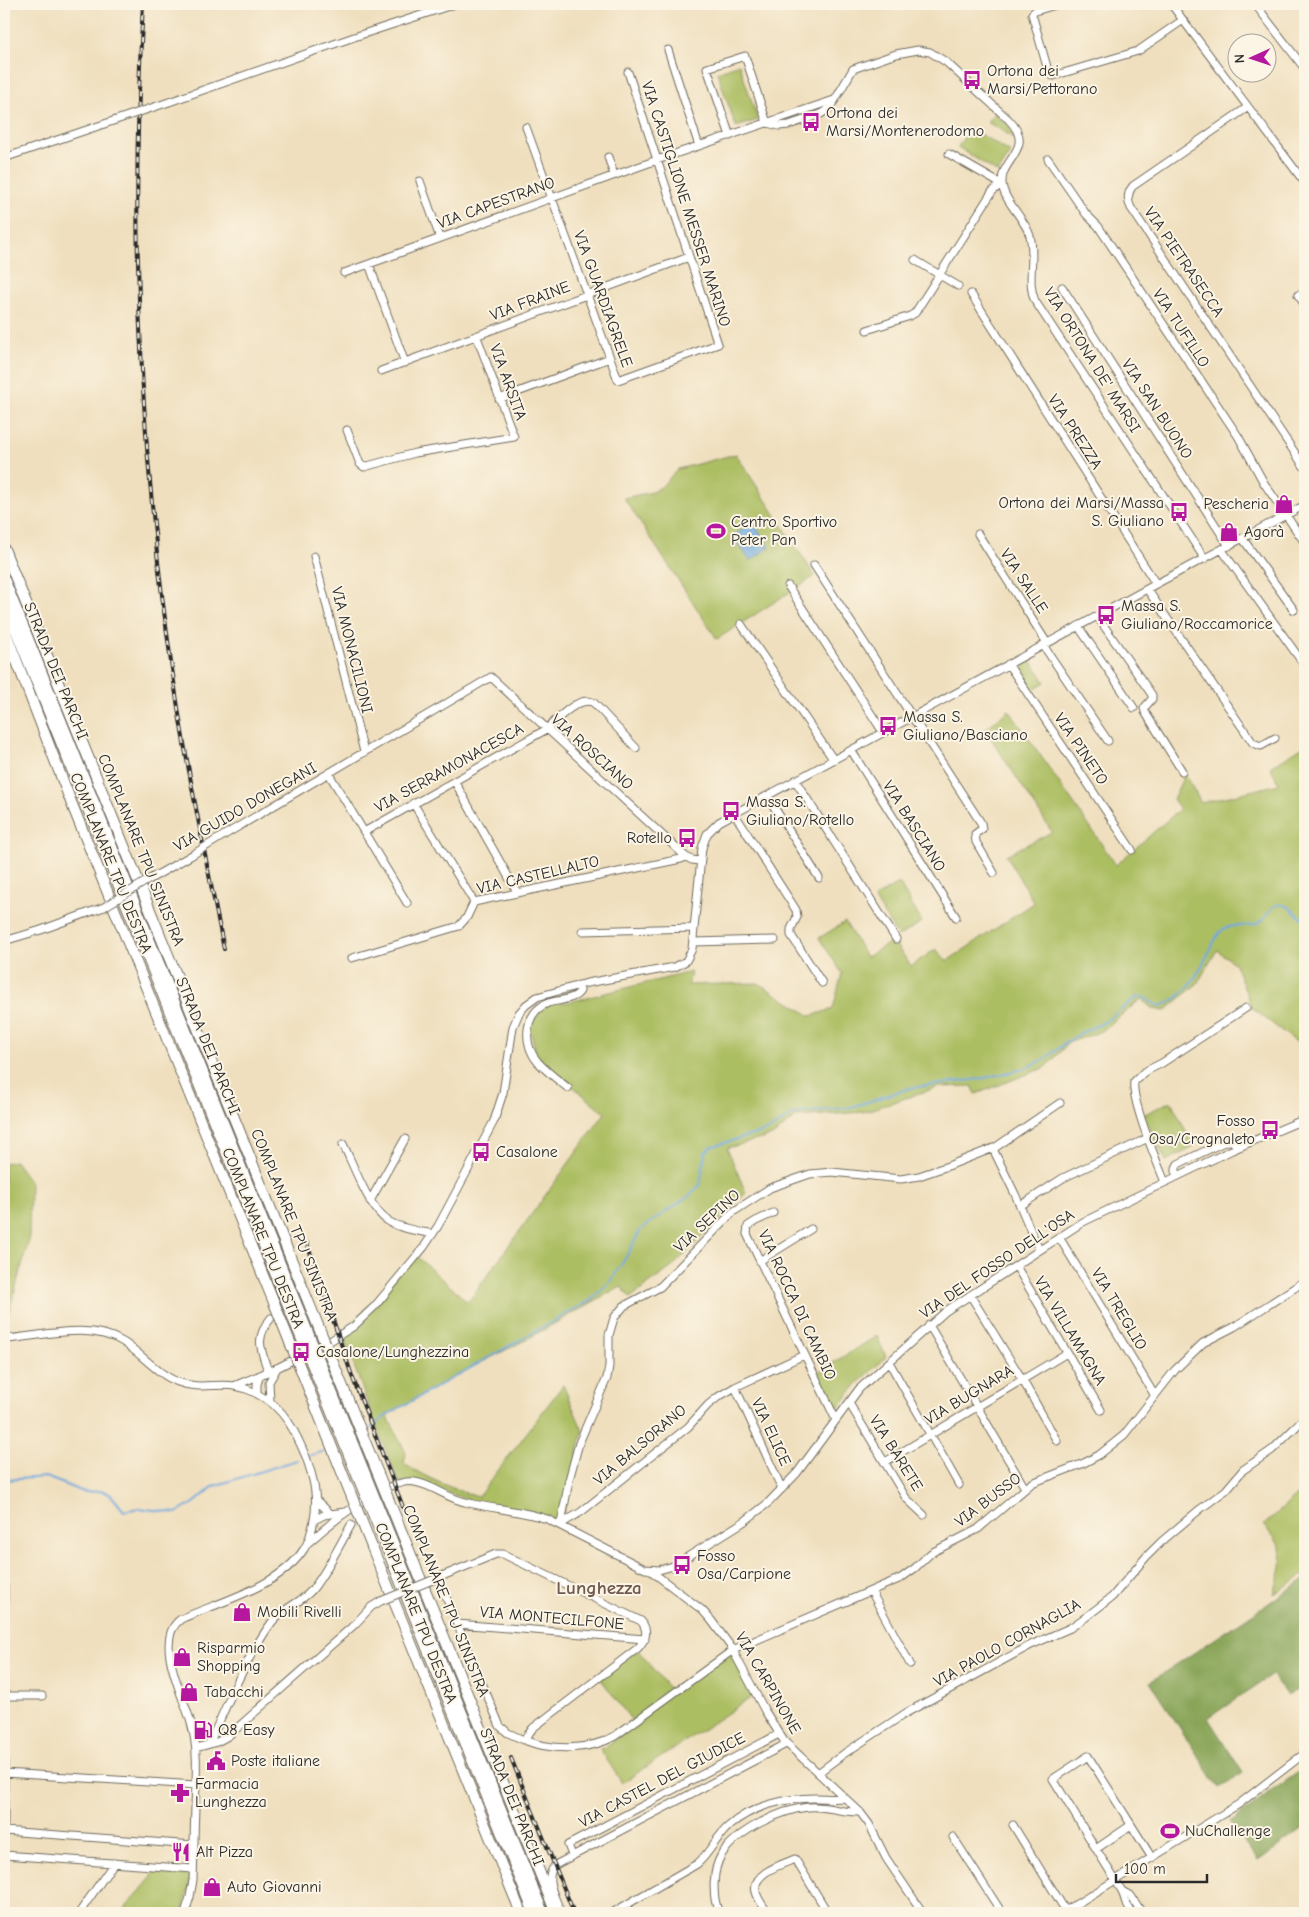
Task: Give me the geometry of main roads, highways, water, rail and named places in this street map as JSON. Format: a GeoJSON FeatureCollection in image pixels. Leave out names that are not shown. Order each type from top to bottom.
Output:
{"type":"FeatureCollection","features":[{"type":"Feature","properties":{"kind":"highway","name":"COMPLANARE TPU SINISTRA"},"geometry":{"type":"LineString","coordinates":[[4,549],[556,1913]]}},
{"type":"Feature","properties":{"kind":"highway","name":"STRADA DEI PARCHI"},"geometry":{"type":"LineString","coordinates":[[4,579],[289,1298]]}},
{"type":"Feature","properties":{"kind":"highway","name":"STRADA DEI PARCHI"},"geometry":{"type":"LineString","coordinates":[[4,601],[30,670],[387,1539],[495,1807],[534,1913]]}},
{"type":"Feature","properties":{"kind":"highway","name":"COMPLANARE TPU DESTRA"},"geometry":{"type":"LineString","coordinates":[[4,628],[71,802],[521,1913]]}},
{"type":"Feature","properties":{"kind":"highway","name":"STRADA DEI PARCHI"},"geometry":{"type":"LineString","coordinates":[[495,1807],[543,1913]]}},
{"type":"Feature","properties":{"kind":"water"},"geometry":{"type":"Polygon","coordinates":[[[753,522],[770,547],[750,561],[733,536],[753,522]]]}},
{"type":"Feature","properties":{"kind":"waterway"},"geometry":{"type":"LineString","coordinates":[[365,1433],[387,1415],[591,1300],[609,1283],[625,1259],[641,1229],[689,1196],[700,1185],[705,1153],[710,1147],[770,1130],[792,1115],[852,1107],[910,1088],[980,1079],[1024,1069],[1045,1059],[1081,1033],[1105,1022],[1137,997],[1143,997],[1158,1006],[1175,999],[1195,977],[1217,936],[1224,929],[1260,922],[1273,908],[1279,905],[1289,907],[1305,919]]}},
{"type":"Feature","properties":{"kind":"waterway"},"geometry":{"type":"LineString","coordinates":[[308,1456],[329,1450]]}},
{"type":"Feature","properties":{"kind":"waterway"},"geometry":{"type":"LineString","coordinates":[[4,1480],[46,1477],[85,1492],[103,1491],[111,1495],[124,1511],[139,1508],[176,1513],[194,1503],[214,1486],[297,1460]]}},
{"type":"Feature","properties":{"kind":"railway"},"geometry":{"type":"LineString","coordinates":[[143,4],[137,182],[138,271],[147,449],[155,538],[179,714],[224,949]]}},
{"type":"Feature","properties":{"kind":"railway"},"geometry":{"type":"LineString","coordinates":[[307,1243],[352,1376],[405,1512]]}},
{"type":"Feature","properties":{"kind":"railway"},"geometry":{"type":"LineString","coordinates":[[511,1758],[574,1913]]}},
{"type":"Feature","properties":{"kind":"place","name":"Ortona dei Marsi/Pettorano"},"geometry":{"type":"Point","coordinates":[972,80]}},
{"type":"Feature","properties":{"kind":"place","name":"Ortona dei Marsi/Montenerodomo"},"geometry":{"type":"Point","coordinates":[811,122]}},
{"type":"Feature","properties":{"kind":"place","name":"Pescheria"},"geometry":{"type":"Point","coordinates":[1284,504]}},
{"type":"Feature","properties":{"kind":"place","name":"Ortona dei Marsi/Massa S. Giuliano"},"geometry":{"type":"Point","coordinates":[1179,512]}},
{"type":"Feature","properties":{"kind":"place","name":"Centro Sportivo Peter Pan"},"geometry":{"type":"Point","coordinates":[716,531]}},
{"type":"Feature","properties":{"kind":"place","name":"Agorà"},"geometry":{"type":"Point","coordinates":[1229,532]}},
{"type":"Feature","properties":{"kind":"place","name":"Massa S. Giuliano/Roccamorice"},"geometry":{"type":"Point","coordinates":[1106,615]}},
{"type":"Feature","properties":{"kind":"place","name":"Massa S. Giuliano/Basciano"},"geometry":{"type":"Point","coordinates":[888,726]}},
{"type":"Feature","properties":{"kind":"place","name":"Massa S. Giuliano/Rotello"},"geometry":{"type":"Point","coordinates":[731,811]}},
{"type":"Feature","properties":{"kind":"place","name":"Rotello"},"geometry":{"type":"Point","coordinates":[687,838]}},
{"type":"Feature","properties":{"kind":"place","name":"Fosso Osa/Crognaleto"},"geometry":{"type":"Point","coordinates":[1270,1130]}},
{"type":"Feature","properties":{"kind":"place","name":"Casalone"},"geometry":{"type":"Point","coordinates":[481,1152]}},
{"type":"Feature","properties":{"kind":"place","name":"Casalone/Lunghezzina"},"geometry":{"type":"Point","coordinates":[301,1352]}},
{"type":"Feature","properties":{"kind":"place","name":"Fosso Osa/Carpione"},"geometry":{"type":"Point","coordinates":[682,1565]}},
{"type":"Feature","properties":{"kind":"place","name":"Mobili Rivelli"},"geometry":{"type":"Point","coordinates":[242,1612]}},
{"type":"Feature","properties":{"kind":"place","name":"Risparmio Shopping"},"geometry":{"type":"Point","coordinates":[182,1657]}},
{"type":"Feature","properties":{"kind":"place","name":"Tabacchi"},"geometry":{"type":"Point","coordinates":[189,1692]}},
{"type":"Feature","properties":{"kind":"place","name":"Q8 Easy"},"geometry":{"type":"Point","coordinates":[203,1730]}},
{"type":"Feature","properties":{"kind":"place","name":"Poste italiane"},"geometry":{"type":"Point","coordinates":[216,1761]}},
{"type":"Feature","properties":{"kind":"place","name":"Farmacia Lunghezza"},"geometry":{"type":"Point","coordinates":[180,1793]}},
{"type":"Feature","properties":{"kind":"place","name":"NuChallenge"},"geometry":{"type":"Point","coordinates":[1170,1831]}},
{"type":"Feature","properties":{"kind":"place","name":"Alt Pizza"},"geometry":{"type":"Point","coordinates":[181,1852]}},
{"type":"Feature","properties":{"kind":"place","name":"Auto Giovanni"},"geometry":{"type":"Point","coordinates":[212,1887]}},
{"type":"Feature","properties":{"kind":"district","name":"Lunghezza"},"geometry":{"type":"Point","coordinates":[599,1588]}}]}
